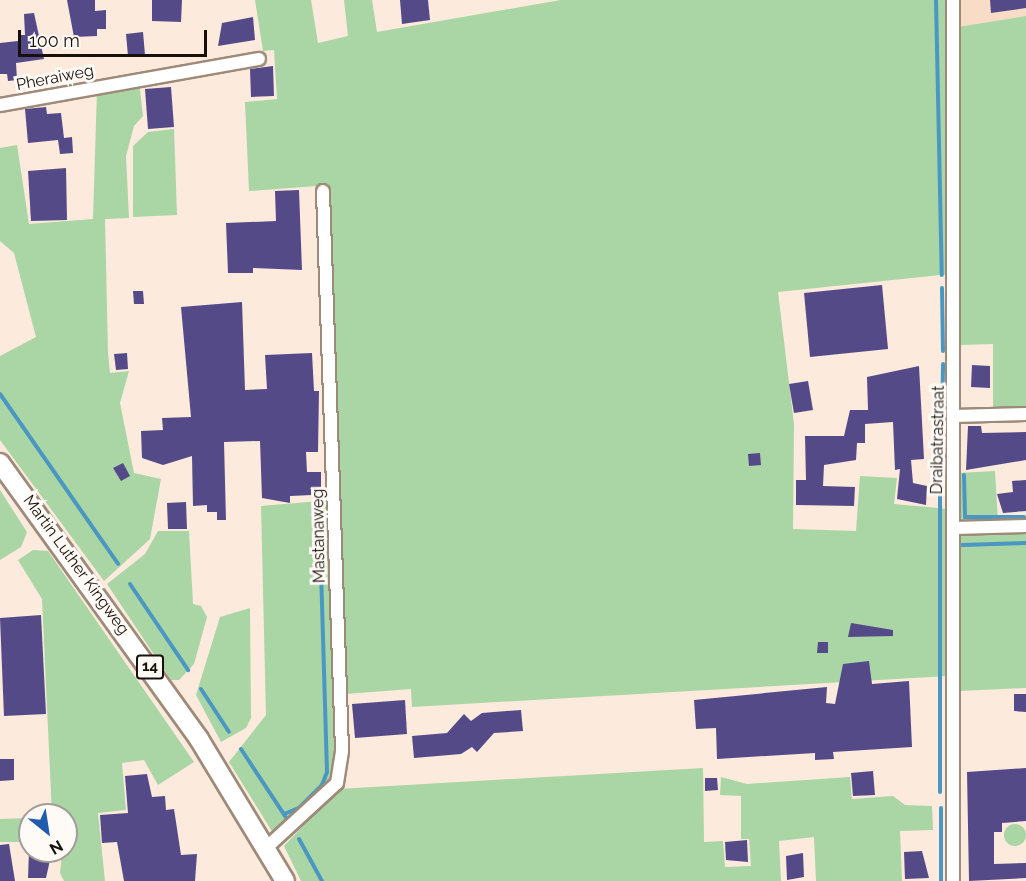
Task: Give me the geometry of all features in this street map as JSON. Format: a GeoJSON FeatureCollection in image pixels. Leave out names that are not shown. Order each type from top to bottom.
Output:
{"type":"FeatureCollection","features":[{"type":"Feature","properties":{"kind":"main road","name":"Martin Luther Kingweg"},"geometry":{"type":"LineString","coordinates":[[0,463],[102,598],[266,848],[285,881]]}},
{"type":"Feature","properties":{"kind":"street","name":"Draibatrastraat"},"geometry":{"type":"LineString","coordinates":[[953,0],[953,881]]}},
{"type":"Feature","properties":{"kind":"street","name":"Pheraiweg"},"geometry":{"type":"LineString","coordinates":[[0,105],[259,58]]}},
{"type":"Feature","properties":{"kind":"street","name":"Mastanaweg"},"geometry":{"type":"LineString","coordinates":[[266,848],[337,783],[342,750],[323,190]]}},
{"type":"Feature","properties":{"kind":"street"},"geometry":{"type":"LineString","coordinates":[[954,416],[1026,414]]}},
{"type":"Feature","properties":{"kind":"street"},"geometry":{"type":"LineString","coordinates":[[954,528],[1026,526]]}},
{"type":"Feature","properties":{"kind":"shaded area"},"geometry":{"type":"Polygon","coordinates":[[[958,0],[1026,0],[1026,16],[958,27],[958,0]]]}},
{"type":"Feature","properties":{"kind":"green space"},"geometry":{"type":"Polygon","coordinates":[[[255,0],[311,0],[318,43],[348,36],[344,0],[372,0],[377,32],[561,0],[947,0],[950,274],[778,292],[794,424],[793,529],[856,531],[860,476],[897,478],[894,504],[949,509],[948,676],[412,707],[411,689],[346,694],[329,185],[249,191],[245,102],[277,99],[274,50],[263,51],[255,0]]]}},
{"type":"Feature","properties":{"kind":"green space"},"geometry":{"type":"Polygon","coordinates":[[[1026,16],[1026,409],[993,410],[993,344],[961,345],[958,27],[1026,16]]]}},
{"type":"Feature","properties":{"kind":"green space"},"geometry":{"type":"Polygon","coordinates":[[[139,81],[143,116],[134,126],[126,156],[129,218],[105,219],[108,353],[110,373],[129,371],[120,403],[134,473],[161,479],[150,539],[104,581],[0,440],[0,356],[36,337],[14,253],[0,241],[0,148],[17,145],[29,224],[93,219],[97,90],[139,81]]]}},
{"type":"Feature","properties":{"kind":"green space"},"geometry":{"type":"Polygon","coordinates":[[[174,129],[177,215],[133,217],[133,146],[148,132],[174,129]]]}},
{"type":"Feature","properties":{"kind":"green space"},"geometry":{"type":"Polygon","coordinates":[[[995,471],[998,522],[959,521],[958,473],[995,471]]]}},
{"type":"Feature","properties":{"kind":"green space"},"geometry":{"type":"Polygon","coordinates":[[[0,490],[27,532],[21,547],[0,560],[0,490]]]}},
{"type":"Feature","properties":{"kind":"green space"},"geometry":{"type":"Polygon","coordinates":[[[332,500],[339,752],[331,783],[273,833],[229,762],[266,715],[261,506],[332,500]]]}},
{"type":"Feature","properties":{"kind":"green space"},"geometry":{"type":"Polygon","coordinates":[[[1026,530],[1026,688],[959,691],[958,538],[967,532],[1026,530]]]}},
{"type":"Feature","properties":{"kind":"green space"},"geometry":{"type":"Polygon","coordinates":[[[158,531],[189,531],[193,604],[201,606],[207,617],[194,664],[179,680],[171,680],[107,584],[145,554],[158,531]]]}},
{"type":"Feature","properties":{"kind":"green space"},"geometry":{"type":"Polygon","coordinates":[[[33,550],[48,551],[194,762],[158,785],[144,760],[122,763],[126,810],[98,813],[105,881],[64,881],[60,873],[61,863],[78,863],[78,803],[51,803],[42,599],[18,560],[33,550]]]}},
{"type":"Feature","properties":{"kind":"green space"},"geometry":{"type":"Polygon","coordinates":[[[250,608],[251,718],[246,728],[221,742],[196,695],[220,617],[250,608]]]}},
{"type":"Feature","properties":{"kind":"green space"},"geometry":{"type":"Polygon","coordinates":[[[703,768],[704,842],[723,841],[725,867],[751,866],[749,839],[741,839],[741,796],[720,795],[721,777],[747,784],[850,777],[852,799],[893,796],[905,805],[932,806],[933,830],[900,831],[902,881],[816,881],[814,837],[779,841],[781,881],[301,881],[284,846],[338,789],[703,768]]]}},
{"type":"Feature","properties":{"kind":"green space"},"geometry":{"type":"Polygon","coordinates":[[[18,818],[18,842],[0,842],[0,819],[18,818]]]}},
{"type":"Feature","properties":{"kind":"green space"},"geometry":{"type":"Polygon","coordinates":[[[1015,824],[1023,827],[1026,835],[1023,843],[1015,846],[1007,843],[1004,835],[1007,827],[1015,824]]]}},
{"type":"Feature","properties":{"kind":"building"},"geometry":{"type":"Polygon","coordinates":[[[67,0],[95,0],[95,11],[106,10],[106,29],[97,29],[97,36],[74,37],[67,0]]]}},
{"type":"Feature","properties":{"kind":"building"},"geometry":{"type":"Polygon","coordinates":[[[152,0],[182,0],[181,22],[152,21],[152,0]]]}},
{"type":"Feature","properties":{"kind":"building"},"geometry":{"type":"Polygon","coordinates":[[[400,0],[428,0],[430,20],[402,24],[400,0]]]}},
{"type":"Feature","properties":{"kind":"building"},"geometry":{"type":"Polygon","coordinates":[[[990,0],[1026,0],[1026,8],[991,13],[990,0]]]}},
{"type":"Feature","properties":{"kind":"building"},"geometry":{"type":"Polygon","coordinates":[[[34,13],[44,59],[16,63],[17,80],[8,81],[7,74],[0,74],[0,43],[18,41],[18,35],[25,35],[24,14],[34,13]]]}},
{"type":"Feature","properties":{"kind":"building"},"geometry":{"type":"Polygon","coordinates":[[[253,17],[255,40],[218,46],[222,23],[253,17]]]}},
{"type":"Feature","properties":{"kind":"building"},"geometry":{"type":"Polygon","coordinates":[[[143,32],[145,55],[128,56],[126,34],[143,32]]]}},
{"type":"Feature","properties":{"kind":"building"},"geometry":{"type":"Polygon","coordinates":[[[273,66],[274,96],[251,97],[250,69],[273,66]]]}},
{"type":"Feature","properties":{"kind":"building"},"geometry":{"type":"Polygon","coordinates":[[[171,87],[174,127],[148,129],[145,89],[171,87]]]}},
{"type":"Feature","properties":{"kind":"building"},"geometry":{"type":"Polygon","coordinates":[[[46,107],[47,114],[61,113],[64,138],[72,137],[73,153],[60,154],[58,140],[28,143],[25,109],[46,107]]]}},
{"type":"Feature","properties":{"kind":"building"},"geometry":{"type":"Polygon","coordinates":[[[66,168],[67,220],[31,221],[28,171],[66,168]]]}},
{"type":"Feature","properties":{"kind":"building"},"geometry":{"type":"Polygon","coordinates":[[[299,190],[302,270],[253,268],[253,273],[228,273],[226,223],[276,221],[275,191],[299,190]]]}},
{"type":"Feature","properties":{"kind":"building"},"geometry":{"type":"Polygon","coordinates":[[[882,285],[888,349],[810,357],[804,293],[882,285]]]}},
{"type":"Feature","properties":{"kind":"building"},"geometry":{"type":"Polygon","coordinates":[[[133,291],[143,291],[144,304],[134,304],[133,291]]]}},
{"type":"Feature","properties":{"kind":"building"},"geometry":{"type":"Polygon","coordinates":[[[242,302],[245,390],[267,389],[265,355],[312,353],[314,391],[319,391],[318,452],[306,452],[307,472],[321,472],[321,488],[312,495],[290,496],[290,503],[262,498],[260,441],[224,442],[226,520],[217,520],[217,512],[207,512],[207,505],[193,506],[192,456],[163,465],[142,458],[141,431],[163,430],[162,418],[191,417],[181,307],[242,302]]]}},
{"type":"Feature","properties":{"kind":"building"},"geometry":{"type":"Polygon","coordinates":[[[127,353],[128,369],[116,370],[114,354],[127,353]]]}},
{"type":"Feature","properties":{"kind":"building"},"geometry":{"type":"Polygon","coordinates":[[[972,365],[990,366],[990,388],[971,387],[972,365]]]}},
{"type":"Feature","properties":{"kind":"building"},"geometry":{"type":"Polygon","coordinates":[[[919,366],[924,459],[911,460],[913,483],[927,486],[926,505],[897,499],[900,469],[895,470],[893,422],[865,424],[865,443],[857,443],[856,460],[824,465],[823,486],[855,487],[854,506],[796,505],[796,480],[806,480],[805,436],[844,436],[850,410],[868,410],[867,377],[919,366]]]}},
{"type":"Feature","properties":{"kind":"building"},"geometry":{"type":"Polygon","coordinates":[[[808,381],[813,410],[794,413],[789,384],[808,381]]]}},
{"type":"Feature","properties":{"kind":"building"},"geometry":{"type":"Polygon","coordinates":[[[968,426],[981,426],[982,433],[1026,432],[1026,460],[966,470],[968,426]]]}},
{"type":"Feature","properties":{"kind":"building"},"geometry":{"type":"Polygon","coordinates":[[[760,453],[761,465],[749,466],[748,454],[760,453]]]}},
{"type":"Feature","properties":{"kind":"building"},"geometry":{"type":"Polygon","coordinates":[[[123,463],[130,476],[121,481],[113,468],[123,463]]]}},
{"type":"Feature","properties":{"kind":"building"},"geometry":{"type":"Polygon","coordinates":[[[1026,480],[1026,511],[1003,513],[997,494],[1013,492],[1012,481],[1026,480]]]}},
{"type":"Feature","properties":{"kind":"building"},"geometry":{"type":"Polygon","coordinates":[[[186,502],[187,529],[168,529],[167,503],[186,502]]]}},
{"type":"Feature","properties":{"kind":"building"},"geometry":{"type":"Polygon","coordinates":[[[41,615],[46,714],[4,716],[0,618],[41,615]]]}},
{"type":"Feature","properties":{"kind":"building"},"geometry":{"type":"Polygon","coordinates":[[[851,623],[893,630],[893,636],[848,637],[851,623]]]}},
{"type":"Feature","properties":{"kind":"building"},"geometry":{"type":"Polygon","coordinates":[[[818,642],[828,642],[828,653],[817,653],[818,642]]]}},
{"type":"Feature","properties":{"kind":"building"},"geometry":{"type":"Polygon","coordinates":[[[869,661],[872,684],[909,681],[912,747],[833,752],[834,759],[815,760],[815,753],[717,759],[716,728],[696,729],[694,700],[827,687],[826,703],[835,704],[843,664],[869,661]]]}},
{"type":"Feature","properties":{"kind":"building"},"geometry":{"type":"Polygon","coordinates":[[[1014,694],[1026,694],[1026,712],[1014,711],[1014,694]]]}},
{"type":"Feature","properties":{"kind":"building"},"geometry":{"type":"Polygon","coordinates":[[[405,700],[407,734],[355,738],[352,704],[405,700]]]}},
{"type":"Feature","properties":{"kind":"building"},"geometry":{"type":"Polygon","coordinates":[[[521,710],[523,731],[494,733],[477,752],[472,747],[461,754],[414,758],[412,736],[447,733],[464,714],[471,721],[482,713],[521,710]]]}},
{"type":"Feature","properties":{"kind":"building"},"geometry":{"type":"Polygon","coordinates":[[[0,759],[14,759],[14,780],[0,781],[0,759]]]}},
{"type":"Feature","properties":{"kind":"building"},"geometry":{"type":"Polygon","coordinates":[[[1026,768],[1026,821],[1002,823],[1002,832],[994,832],[994,864],[1026,863],[1026,878],[969,881],[967,772],[1026,768]]]}},
{"type":"Feature","properties":{"kind":"building"},"geometry":{"type":"Polygon","coordinates":[[[873,771],[875,795],[853,796],[851,773],[873,771]]]}},
{"type":"Feature","properties":{"kind":"building"},"geometry":{"type":"Polygon","coordinates":[[[147,774],[152,797],[165,796],[166,810],[174,809],[181,855],[197,854],[195,881],[124,881],[117,842],[102,843],[100,815],[128,813],[125,776],[147,774]]]}},
{"type":"Feature","properties":{"kind":"building"},"geometry":{"type":"Polygon","coordinates":[[[705,778],[717,778],[718,790],[705,791],[705,778]]]}},
{"type":"Feature","properties":{"kind":"building"},"geometry":{"type":"Polygon","coordinates":[[[747,840],[748,862],[726,860],[725,842],[747,840]]]}},
{"type":"Feature","properties":{"kind":"building"},"geometry":{"type":"Polygon","coordinates":[[[9,844],[15,881],[0,881],[0,845],[9,844]]]}},
{"type":"Feature","properties":{"kind":"building"},"geometry":{"type":"Polygon","coordinates":[[[922,851],[929,878],[905,879],[904,852],[922,851]]]}},
{"type":"Feature","properties":{"kind":"building"},"geometry":{"type":"Polygon","coordinates":[[[803,853],[804,877],[787,880],[786,856],[803,853]]]}},
{"type":"Feature","properties":{"kind":"building"},"geometry":{"type":"Polygon","coordinates":[[[29,863],[49,863],[46,878],[28,878],[29,863]]]}},
{"type":"Feature","properties":{"kind":"waterway"},"geometry":{"type":"LineString","coordinates":[[936,0],[942,275]]}},
{"type":"Feature","properties":{"kind":"waterway"},"geometry":{"type":"LineString","coordinates":[[942,288],[943,351]]}},
{"type":"Feature","properties":{"kind":"waterway"},"geometry":{"type":"LineString","coordinates":[[941,482],[943,364]]}},
{"type":"Feature","properties":{"kind":"waterway"},"geometry":{"type":"LineString","coordinates":[[0,394],[118,564]]}},
{"type":"Feature","properties":{"kind":"waterway"},"geometry":{"type":"LineString","coordinates":[[964,475],[965,517],[1024,517]]}},
{"type":"Feature","properties":{"kind":"waterway"},"geometry":{"type":"LineString","coordinates":[[940,495],[940,792]]}},
{"type":"Feature","properties":{"kind":"waterway"},"geometry":{"type":"LineString","coordinates":[[284,814],[299,808],[322,785],[327,772],[319,506]]}},
{"type":"Feature","properties":{"kind":"waterway"},"geometry":{"type":"LineString","coordinates":[[962,545],[1026,543]]}},
{"type":"Feature","properties":{"kind":"waterway"},"geometry":{"type":"LineString","coordinates":[[130,584],[188,670]]}},
{"type":"Feature","properties":{"kind":"waterway"},"geometry":{"type":"LineString","coordinates":[[201,689],[229,732]]}},
{"type":"Feature","properties":{"kind":"waterway"},"geometry":{"type":"LineString","coordinates":[[241,749],[289,822]]}},
{"type":"Feature","properties":{"kind":"waterway"},"geometry":{"type":"LineString","coordinates":[[941,808],[941,881]]}},
{"type":"Feature","properties":{"kind":"waterway"},"geometry":{"type":"LineString","coordinates":[[299,839],[322,881]]}}]}
